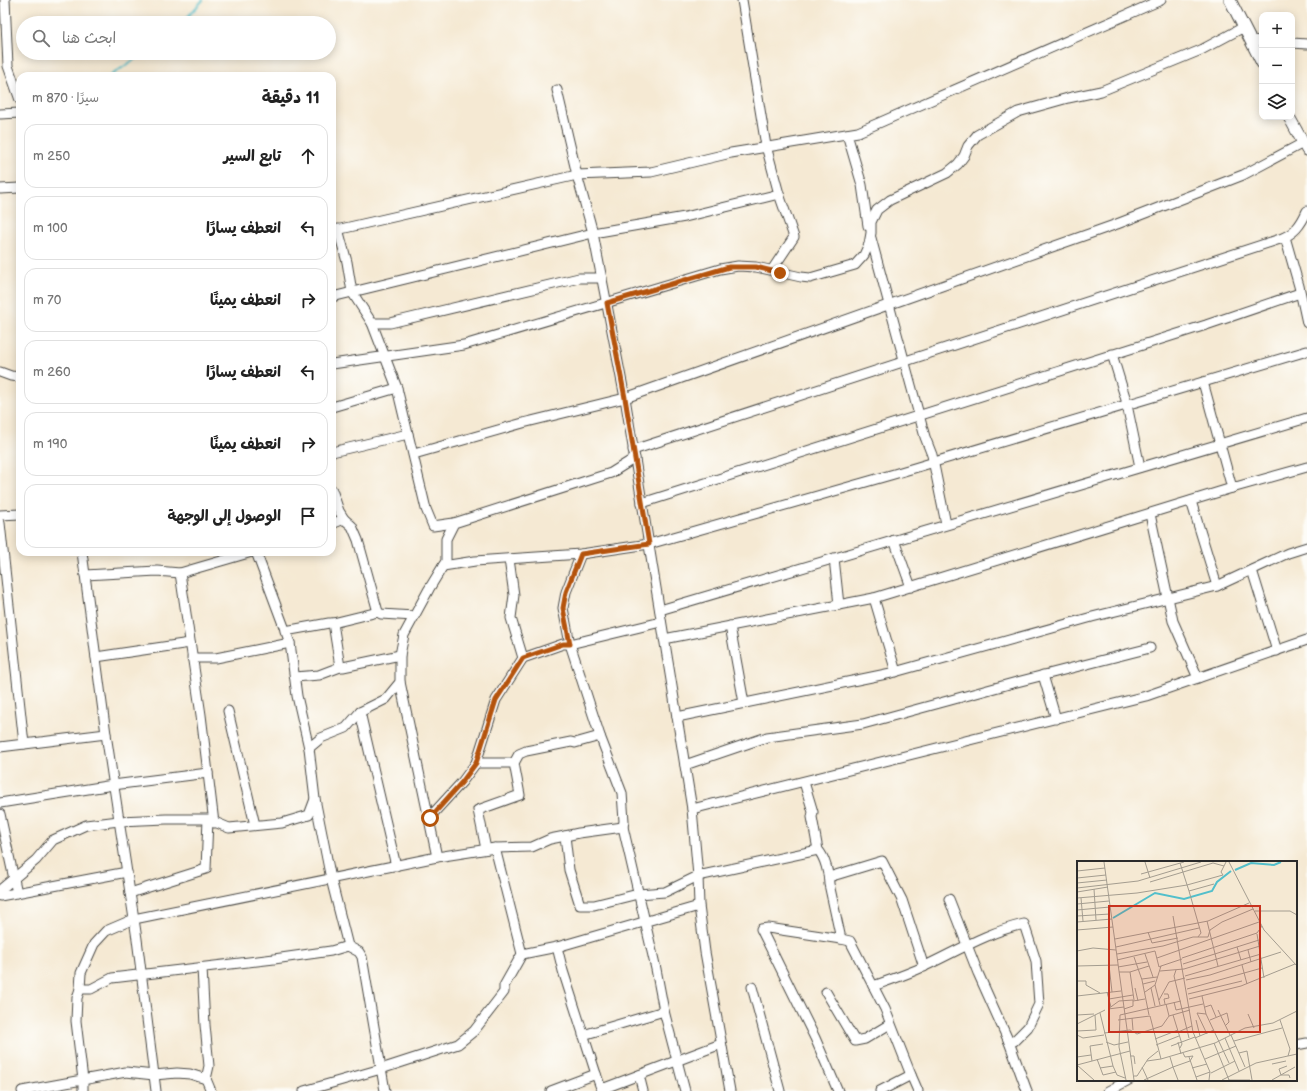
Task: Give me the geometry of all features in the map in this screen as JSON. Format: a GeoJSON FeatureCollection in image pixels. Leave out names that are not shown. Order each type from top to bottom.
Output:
{"type":"FeatureCollection","features":[{"type":"Feature","properties":{"kind":"main road"},"geometry":{"type":"LineString","coordinates":[[1230,0],[1244,26],[1256,41],[1259,52]]}},
{"type":"Feature","properties":{"kind":"main road"},"geometry":{"type":"LineString","coordinates":[[1291,120],[1305,147]]}},
{"type":"Feature","properties":{"kind":"street"},"geometry":{"type":"LineString","coordinates":[[5,0],[3,14],[4,66],[16,92]]}},
{"type":"Feature","properties":{"kind":"street"},"geometry":{"type":"LineString","coordinates":[[742,0],[766,146],[794,237],[772,270]]}},
{"type":"Feature","properties":{"kind":"street"},"geometry":{"type":"LineString","coordinates":[[336,230],[578,175],[651,172],[766,146],[858,132],[1161,0]]}},
{"type":"Feature","properties":{"kind":"street"},"geometry":{"type":"LineString","coordinates":[[336,363],[464,345],[720,269],[748,266],[810,278],[855,265],[864,255],[871,239],[871,222],[874,214],[881,206],[890,200],[947,173],[958,164],[964,156],[968,146],[977,135],[1018,112],[1068,98],[1101,91],[1202,50],[1244,26]]}},
{"type":"Feature","properties":{"kind":"street"},"geometry":{"type":"LineString","coordinates":[[1295,43],[1307,44]]}},
{"type":"Feature","properties":{"kind":"street"},"geometry":{"type":"LineString","coordinates":[[557,90],[593,233],[625,398],[692,810],[699,906],[705,952],[730,1091]]}},
{"type":"Feature","properties":{"kind":"street"},"geometry":{"type":"LineString","coordinates":[[0,114],[16,113]]}},
{"type":"Feature","properties":{"kind":"street"},"geometry":{"type":"LineString","coordinates":[[847,134],[862,185],[871,239],[933,463],[946,524]]}},
{"type":"Feature","properties":{"kind":"street"},"geometry":{"type":"LineString","coordinates":[[414,454],[523,423],[625,398],[1132,219],[1242,175],[1305,147]]}},
{"type":"Feature","properties":{"kind":"street"},"geometry":{"type":"LineString","coordinates":[[0,189],[16,188]]}},
{"type":"Feature","properties":{"kind":"street"},"geometry":{"type":"LineString","coordinates":[[336,296],[593,233],[684,217],[780,194]]}},
{"type":"Feature","properties":{"kind":"street"},"geometry":{"type":"LineString","coordinates":[[336,233],[347,262],[352,292],[372,323],[397,388],[426,509],[433,526],[454,523],[610,473],[634,454],[905,361],[1285,237],[1290,235],[1298,227],[1307,211]]}},
{"type":"Feature","properties":{"kind":"street"},"geometry":{"type":"LineString","coordinates":[[1285,237],[1307,323]]}},
{"type":"Feature","properties":{"kind":"street"},"geometry":{"type":"LineString","coordinates":[[372,323],[390,323],[579,278],[602,278]]}},
{"type":"Feature","properties":{"kind":"street"},"geometry":{"type":"LineString","coordinates":[[642,503],[1300,293]]}},
{"type":"Feature","properties":{"kind":"street"},"geometry":{"type":"LineString","coordinates":[[443,566],[475,561],[581,554],[649,544],[933,463],[1307,351]]}},
{"type":"Feature","properties":{"kind":"street"},"geometry":{"type":"LineString","coordinates":[[1112,354],[1127,405],[1140,467]]}},
{"type":"Feature","properties":{"kind":"street"},"geometry":{"type":"LineString","coordinates":[[0,372],[16,377]]}},
{"type":"Feature","properties":{"kind":"street"},"geometry":{"type":"LineString","coordinates":[[1203,382],[1232,488]]}},
{"type":"Feature","properties":{"kind":"street"},"geometry":{"type":"LineString","coordinates":[[336,405],[397,388]]}},
{"type":"Feature","properties":{"kind":"street"},"geometry":{"type":"LineString","coordinates":[[660,610],[1307,418]]}},
{"type":"Feature","properties":{"kind":"street"},"geometry":{"type":"LineString","coordinates":[[336,451],[408,434]]}},
{"type":"Feature","properties":{"kind":"street"},"geometry":{"type":"LineString","coordinates":[[664,638],[874,598],[1232,488],[1307,467]]}},
{"type":"Feature","properties":{"kind":"street"},"geometry":{"type":"LineString","coordinates":[[1192,501],[1217,586]]}},
{"type":"Feature","properties":{"kind":"street"},"geometry":{"type":"LineString","coordinates":[[336,502],[339,511],[344,519],[352,526],[358,540],[378,612]]}},
{"type":"Feature","properties":{"kind":"street"},"geometry":{"type":"LineString","coordinates":[[0,515],[16,514]]}},
{"type":"Feature","properties":{"kind":"street"},"geometry":{"type":"LineString","coordinates":[[1150,514],[1173,621],[1198,678]]}},
{"type":"Feature","properties":{"kind":"street"},"geometry":{"type":"LineString","coordinates":[[336,522],[344,519]]}},
{"type":"Feature","properties":{"kind":"street"},"geometry":{"type":"LineString","coordinates":[[0,522],[24,744]]}},
{"type":"Feature","properties":{"kind":"street"},"geometry":{"type":"LineString","coordinates":[[437,857],[430,818],[400,682],[400,655],[404,635],[428,589],[446,561],[446,539],[454,523]]}},
{"type":"Feature","properties":{"kind":"street"},"geometry":{"type":"LineString","coordinates":[[894,540],[910,587]]}},
{"type":"Feature","properties":{"kind":"street"},"geometry":{"type":"LineString","coordinates":[[677,718],[896,672],[1092,617],[1217,586],[1288,553],[1307,548]]}},
{"type":"Feature","properties":{"kind":"street"},"geometry":{"type":"LineString","coordinates":[[581,554],[566,592],[563,608],[570,644],[600,736],[622,793],[624,820],[623,827],[656,969],[664,1011],[685,1091]]}},
{"type":"Feature","properties":{"kind":"street"},"geometry":{"type":"LineString","coordinates":[[83,556],[113,785],[142,974],[156,1091]]}},
{"type":"Feature","properties":{"kind":"street"},"geometry":{"type":"LineString","coordinates":[[85,575],[157,571],[180,573],[238,556]]}},
{"type":"Feature","properties":{"kind":"street"},"geometry":{"type":"LineString","coordinates":[[257,556],[290,643],[297,696],[309,748],[315,799],[331,879],[348,946]]}},
{"type":"Feature","properties":{"kind":"street"},"geometry":{"type":"LineString","coordinates":[[834,558],[839,605]]}},
{"type":"Feature","properties":{"kind":"street"},"geometry":{"type":"LineString","coordinates":[[509,559],[514,595],[510,618],[523,658]]}},
{"type":"Feature","properties":{"kind":"street"},"geometry":{"type":"LineString","coordinates":[[1252,570],[1277,651]]}},
{"type":"Feature","properties":{"kind":"street"},"geometry":{"type":"LineString","coordinates":[[130,893],[206,868],[211,821],[208,772],[180,573]]}},
{"type":"Feature","properties":{"kind":"street"},"geometry":{"type":"LineString","coordinates":[[874,598],[896,672]]}},
{"type":"Feature","properties":{"kind":"street"},"geometry":{"type":"LineString","coordinates":[[285,631],[329,622],[333,623],[378,612],[382,614],[414,616]]}},
{"type":"Feature","properties":{"kind":"street"},"geometry":{"type":"LineString","coordinates":[[430,818],[462,782],[476,763],[496,700],[523,658],[563,644],[570,644],[662,622]]}},
{"type":"Feature","properties":{"kind":"street"},"geometry":{"type":"LineString","coordinates":[[333,623],[340,667]]}},
{"type":"Feature","properties":{"kind":"street"},"geometry":{"type":"LineString","coordinates":[[730,626],[744,703]]}},
{"type":"Feature","properties":{"kind":"street"},"geometry":{"type":"LineString","coordinates":[[692,810],[1146,696],[1307,640]]}},
{"type":"Feature","properties":{"kind":"street"},"geometry":{"type":"LineString","coordinates":[[96,657],[190,643]]}},
{"type":"Feature","properties":{"kind":"street"},"geometry":{"type":"LineString","coordinates":[[192,658],[216,658],[290,643]]}},
{"type":"Feature","properties":{"kind":"street"},"geometry":{"type":"LineString","coordinates":[[685,765],[767,737],[863,724],[1043,675],[1150,648]]}},
{"type":"Feature","properties":{"kind":"street"},"geometry":{"type":"LineString","coordinates":[[295,676],[319,675],[340,667],[400,655]]}},
{"type":"Feature","properties":{"kind":"street"},"geometry":{"type":"LineString","coordinates":[[1043,675],[1056,718]]}},
{"type":"Feature","properties":{"kind":"street"},"geometry":{"type":"LineString","coordinates":[[309,748],[321,738],[346,728],[360,712],[386,699],[400,682]]}},
{"type":"Feature","properties":{"kind":"street"},"geometry":{"type":"LineString","coordinates":[[228,711],[255,825]]}},
{"type":"Feature","properties":{"kind":"street"},"geometry":{"type":"LineString","coordinates":[[360,712],[396,866]]}},
{"type":"Feature","properties":{"kind":"street"},"geometry":{"type":"LineString","coordinates":[[0,747],[106,734]]}},
{"type":"Feature","properties":{"kind":"street"},"geometry":{"type":"LineString","coordinates":[[304,1091],[381,1069],[458,1044],[474,1031],[504,992],[504,986],[522,954],[478,810],[520,795],[514,763],[519,754],[526,751],[571,742],[575,743],[600,736]]}},
{"type":"Feature","properties":{"kind":"street"},"geometry":{"type":"LineString","coordinates":[[476,763],[514,763]]}},
{"type":"Feature","properties":{"kind":"street"},"geometry":{"type":"LineString","coordinates":[[0,803],[208,772]]}},
{"type":"Feature","properties":{"kind":"street"},"geometry":{"type":"LineString","coordinates":[[804,782],[813,812],[812,817],[818,850],[821,853],[829,877],[829,884],[841,939]]}},
{"type":"Feature","properties":{"kind":"street"},"geometry":{"type":"LineString","coordinates":[[0,890],[36,860],[53,840],[86,825],[119,821],[166,819],[211,821],[230,828],[282,822],[309,814],[315,799]]}},
{"type":"Feature","properties":{"kind":"street"},"geometry":{"type":"LineString","coordinates":[[0,814],[17,893]]}},
{"type":"Feature","properties":{"kind":"street"},"geometry":{"type":"LineString","coordinates":[[84,1091],[76,1021],[77,998],[80,989],[80,973],[94,944],[106,931],[134,919],[437,857],[490,848],[532,847],[550,839],[579,833],[623,827]]}},
{"type":"Feature","properties":{"kind":"street"},"geometry":{"type":"LineString","coordinates":[[565,836],[569,870],[580,905],[594,905],[638,894],[665,892],[698,876],[818,850]]}},
{"type":"Feature","properties":{"kind":"street"},"geometry":{"type":"LineString","coordinates":[[829,877],[882,861],[902,900],[924,967]]}},
{"type":"Feature","properties":{"kind":"street"},"geometry":{"type":"LineString","coordinates":[[0,896],[127,872]]}},
{"type":"Feature","properties":{"kind":"street"},"geometry":{"type":"LineString","coordinates":[[949,898],[978,973],[1009,1042],[1027,1091]]}},
{"type":"Feature","properties":{"kind":"street"},"geometry":{"type":"LineString","coordinates":[[522,954],[557,947],[699,906]]}},
{"type":"Feature","properties":{"kind":"street"},"geometry":{"type":"LineString","coordinates":[[873,986],[924,967],[967,944],[1011,927],[1024,924],[1036,961],[1039,1004],[1028,1027],[1014,1042],[1009,1042]]}},
{"type":"Feature","properties":{"kind":"street"},"geometry":{"type":"LineString","coordinates":[[838,1091],[815,1038],[761,929],[768,928],[850,941],[884,1009],[918,1091]]}},
{"type":"Feature","properties":{"kind":"street"},"geometry":{"type":"LineString","coordinates":[[80,989],[91,989],[112,978],[274,960],[331,951],[348,946],[359,952],[362,957],[385,1091]]}},
{"type":"Feature","properties":{"kind":"street"},"geometry":{"type":"LineString","coordinates":[[557,947],[563,971],[602,1090],[721,1044]]}},
{"type":"Feature","properties":{"kind":"street"},"geometry":{"type":"LineString","coordinates":[[202,968],[209,1066],[206,1079],[210,1091]]}},
{"type":"Feature","properties":{"kind":"street"},"geometry":{"type":"LineString","coordinates":[[752,988],[780,1091]]}},
{"type":"Feature","properties":{"kind":"street"},"geometry":{"type":"LineString","coordinates":[[826,992],[855,1042],[865,1039],[890,1024]]}},
{"type":"Feature","properties":{"kind":"street"},"geometry":{"type":"LineString","coordinates":[[584,1035],[664,1011]]}},
{"type":"Feature","properties":{"kind":"street"},"geometry":{"type":"LineString","coordinates":[[1297,1045],[1307,1043]]}},
{"type":"Feature","properties":{"kind":"street"},"geometry":{"type":"LineString","coordinates":[[22,1091],[126,1072],[154,1075],[177,1073],[190,1074],[206,1079]]}},
{"type":"Feature","properties":{"kind":"street"},"geometry":{"type":"LineString","coordinates":[[550,1091],[596,1074]]}},
{"type":"Feature","properties":{"kind":"street"},"geometry":{"type":"LineString","coordinates":[[639,1075],[643,1091]]}},
{"type":"Feature","properties":{"kind":"street"},"geometry":{"type":"LineString","coordinates":[[880,1091],[911,1075]]}},
{"type":"Feature","properties":{"kind":"street"},"geometry":{"type":"LineString","coordinates":[[1108,1091],[1127,1081]]}},
{"type":"Feature","properties":{"kind":"waterway"},"geometry":{"type":"LineString","coordinates":[[188,16],[203,0]]}},
{"type":"Feature","properties":{"kind":"waterway"},"geometry":{"type":"LineString","coordinates":[[116,72],[134,60]]}},
{"type":"Feature","properties":{"kind":"route"},"geometry":{"type":"LineString","coordinates":[[430,818],[462,782],[476,763],[496,700],[523,658],[563,644],[570,644],[563,608],[566,592],[581,554],[649,544],[625,398],[607,303],[729,267],[748,266],[764,268],[780,273]]}}]}
